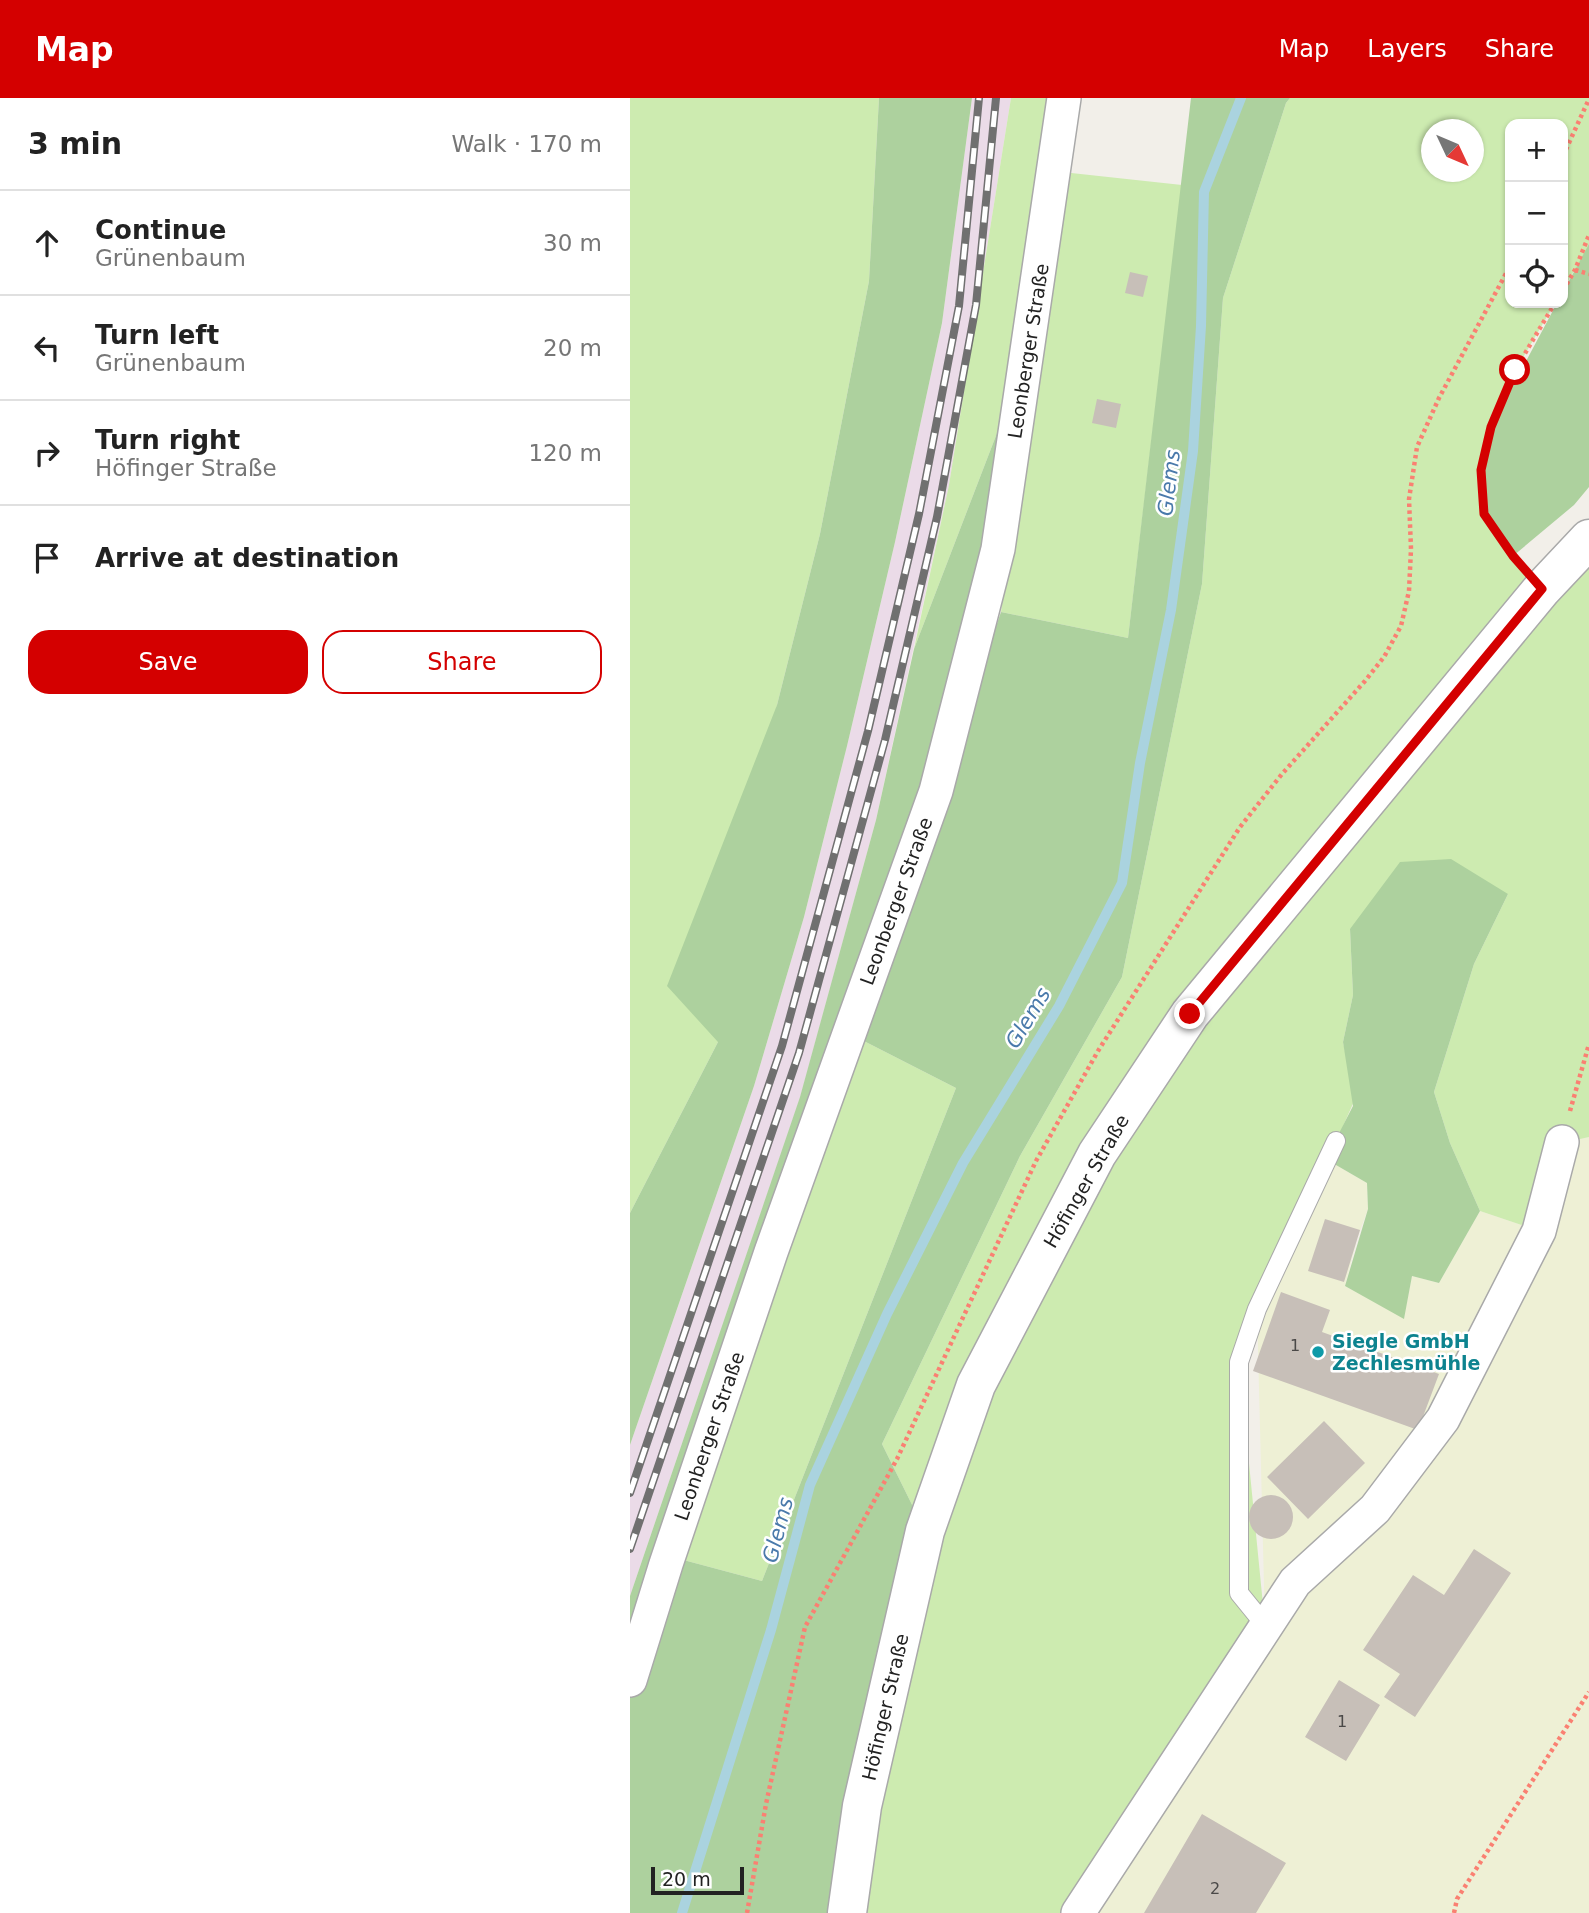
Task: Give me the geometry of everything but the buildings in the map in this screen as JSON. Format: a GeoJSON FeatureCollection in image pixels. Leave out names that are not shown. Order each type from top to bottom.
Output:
{"type":"FeatureCollection","features":[{"type":"Feature","properties":{"kind":"street","name":"Leonberger Straße"},"geometry":{"type":"LineString","coordinates":[[630,1680],[666,1564],[771,1252],[936,791],[998,549],[1064,98]]}},
{"type":"Feature","properties":{"kind":"street","name":"Höfinger Straße"},"geometry":{"type":"LineString","coordinates":[[847,1913],[862,1806],[925,1531],[976,1385],[1097,1154],[1190,1014],[1542,589],[1589,539]]}},
{"type":"Feature","properties":{"kind":"street"},"geometry":{"type":"LineString","coordinates":[[1078,1913],[1294,1582],[1375,1508],[1443,1419],[1539,1231],[1562,1142]]}},
{"type":"Feature","properties":{"kind":"lane"},"geometry":{"type":"LineString","coordinates":[[1265,1625],[1239,1593],[1239,1362],[1258,1309],[1336,1142]]}},
{"type":"Feature","properties":{"kind":"path"},"geometry":{"type":"LineString","coordinates":[[1568,145],[1589,99]]}},
{"type":"Feature","properties":{"kind":"path"},"geometry":{"type":"LineString","coordinates":[[1568,281],[1589,235]]}},
{"type":"Feature","properties":{"kind":"path"},"geometry":{"type":"LineString","coordinates":[[1574,270],[1589,274]]}},
{"type":"Feature","properties":{"kind":"path"},"geometry":{"type":"LineString","coordinates":[[1542,589],[1513,556],[1484,514],[1481,470],[1491,427],[1515,370],[1552,308]]}},
{"type":"Feature","properties":{"kind":"path"},"geometry":{"type":"LineString","coordinates":[[1562,1142],[1589,1044]]}},
{"type":"Feature","properties":{"kind":"path"},"geometry":{"type":"LineString","coordinates":[[1454,1913],[1457,1899],[1589,1692]]}},
{"type":"Feature","properties":{"kind":"shaded area"},"geometry":{"type":"Polygon","coordinates":[[[972,98],[1011,98],[949,485],[876,820],[800,1098],[630,1596],[630,1445],[754,1086],[804,917],[895,542],[942,323],[972,98]]]}},
{"type":"Feature","properties":{"kind":"green space"},"geometry":{"type":"Polygon","coordinates":[[[630,98],[879,98],[869,281],[820,534],[777,705],[718,1042],[630,1213],[630,98]]]}},
{"type":"Feature","properties":{"kind":"green space"},"geometry":{"type":"Polygon","coordinates":[[[879,98],[972,98],[942,323],[895,542],[804,917],[754,1086],[630,1445],[630,1213],[718,1042],[667,986],[777,705],[820,534],[869,281],[879,98]]]}},
{"type":"Feature","properties":{"kind":"green space"},"geometry":{"type":"Polygon","coordinates":[[[1011,98],[1053,98],[1017,381],[914,649],[949,485],[1011,98]]]}},
{"type":"Feature","properties":{"kind":"green space"},"geometry":{"type":"Polygon","coordinates":[[[1191,98],[1290,98],[1286,103],[1223,298],[1202,584],[1122,977],[1020,1156],[882,1444],[925,1531],[847,1913],[630,1913],[630,1596],[800,1097],[876,820],[914,649],[1017,381],[992,545],[930,788],[676,1558],[762,1581],[956,1088],[856,1037],[1001,612],[1128,638],[1191,98]]]}},
{"type":"Feature","properties":{"kind":"green space"},"geometry":{"type":"Polygon","coordinates":[[[1290,98],[1589,98],[1589,274],[1574,271],[1568,281],[1568,119],[1505,119],[1505,308],[1552,308],[1515,371],[1491,427],[1484,514],[1513,556],[1542,589],[1589,539],[1589,1137],[1562,1143],[1539,1231],[1480,1211],[1450,1143],[1434,1092],[1474,964],[1508,894],[1350,929],[1353,995],[1343,1042],[1355,1099],[1239,1362],[1265,1625],[1078,1913],[847,1913],[925,1531],[882,1444],[1020,1156],[1122,977],[1202,584],[1223,298],[1286,103],[1290,98]]]}},
{"type":"Feature","properties":{"kind":"green space"},"geometry":{"type":"Polygon","coordinates":[[[1062,172],[1182,185],[1128,638],[1001,612],[1062,172]]]}},
{"type":"Feature","properties":{"kind":"green space"},"geometry":{"type":"Polygon","coordinates":[[[1589,244],[1589,487],[1574,505],[1513,556],[1484,514],[1481,470],[1491,427],[1554,308],[1568,308],[1568,283],[1589,244]]]}},
{"type":"Feature","properties":{"kind":"green space"},"geometry":{"type":"Polygon","coordinates":[[[1451,859],[1508,894],[1474,964],[1434,1092],[1450,1143],[1480,1211],[1439,1283],[1412,1276],[1404,1319],[1345,1286],[1368,1209],[1367,1183],[1336,1165],[1336,1139],[1353,1106],[1343,1042],[1353,995],[1350,929],[1400,862],[1451,859]]]}},
{"type":"Feature","properties":{"kind":"green space"},"geometry":{"type":"Polygon","coordinates":[[[856,1037],[956,1088],[762,1581],[676,1558],[856,1037]]]}},
{"type":"Feature","properties":{"kind":"green space"},"geometry":{"type":"Polygon","coordinates":[[[1589,1137],[1589,1913],[1078,1913],[1265,1625],[1257,1309],[1336,1141],[1336,1165],[1367,1183],[1368,1209],[1345,1286],[1404,1318],[1412,1276],[1439,1283],[1480,1211],[1539,1231],[1562,1142],[1589,1137]]]}},
{"type":"Feature","properties":{"kind":"waterway","name":"Glems"},"geometry":{"type":"LineString","coordinates":[[682,1913],[771,1630],[810,1485],[887,1314],[963,1163],[1059,1006],[1122,883],[1140,763],[1171,610],[1193,451],[1201,326],[1204,192],[1241,98]]}},
{"type":"Feature","properties":{"kind":"railway"},"geometry":{"type":"LineString","coordinates":[[630,1493],[782,1046],[868,731],[919,514],[959,306],[979,98]]}},
{"type":"Feature","properties":{"kind":"railway"},"geometry":{"type":"LineString","coordinates":[[630,1549],[799,1053],[885,740],[937,517],[976,305],[996,98]]}},
{"type":"Feature","properties":{"kind":"place","name":"Siegle GmbH Zechlesmühle"},"geometry":{"type":"Point","coordinates":[1318,1352]}},
{"type":"Feature","properties":{"kind":"route"},"geometry":{"type":"LineString","coordinates":[[1190,1014],[1542,589],[1513,556],[1484,514],[1481,470],[1491,427],[1515,370]]}}]}
